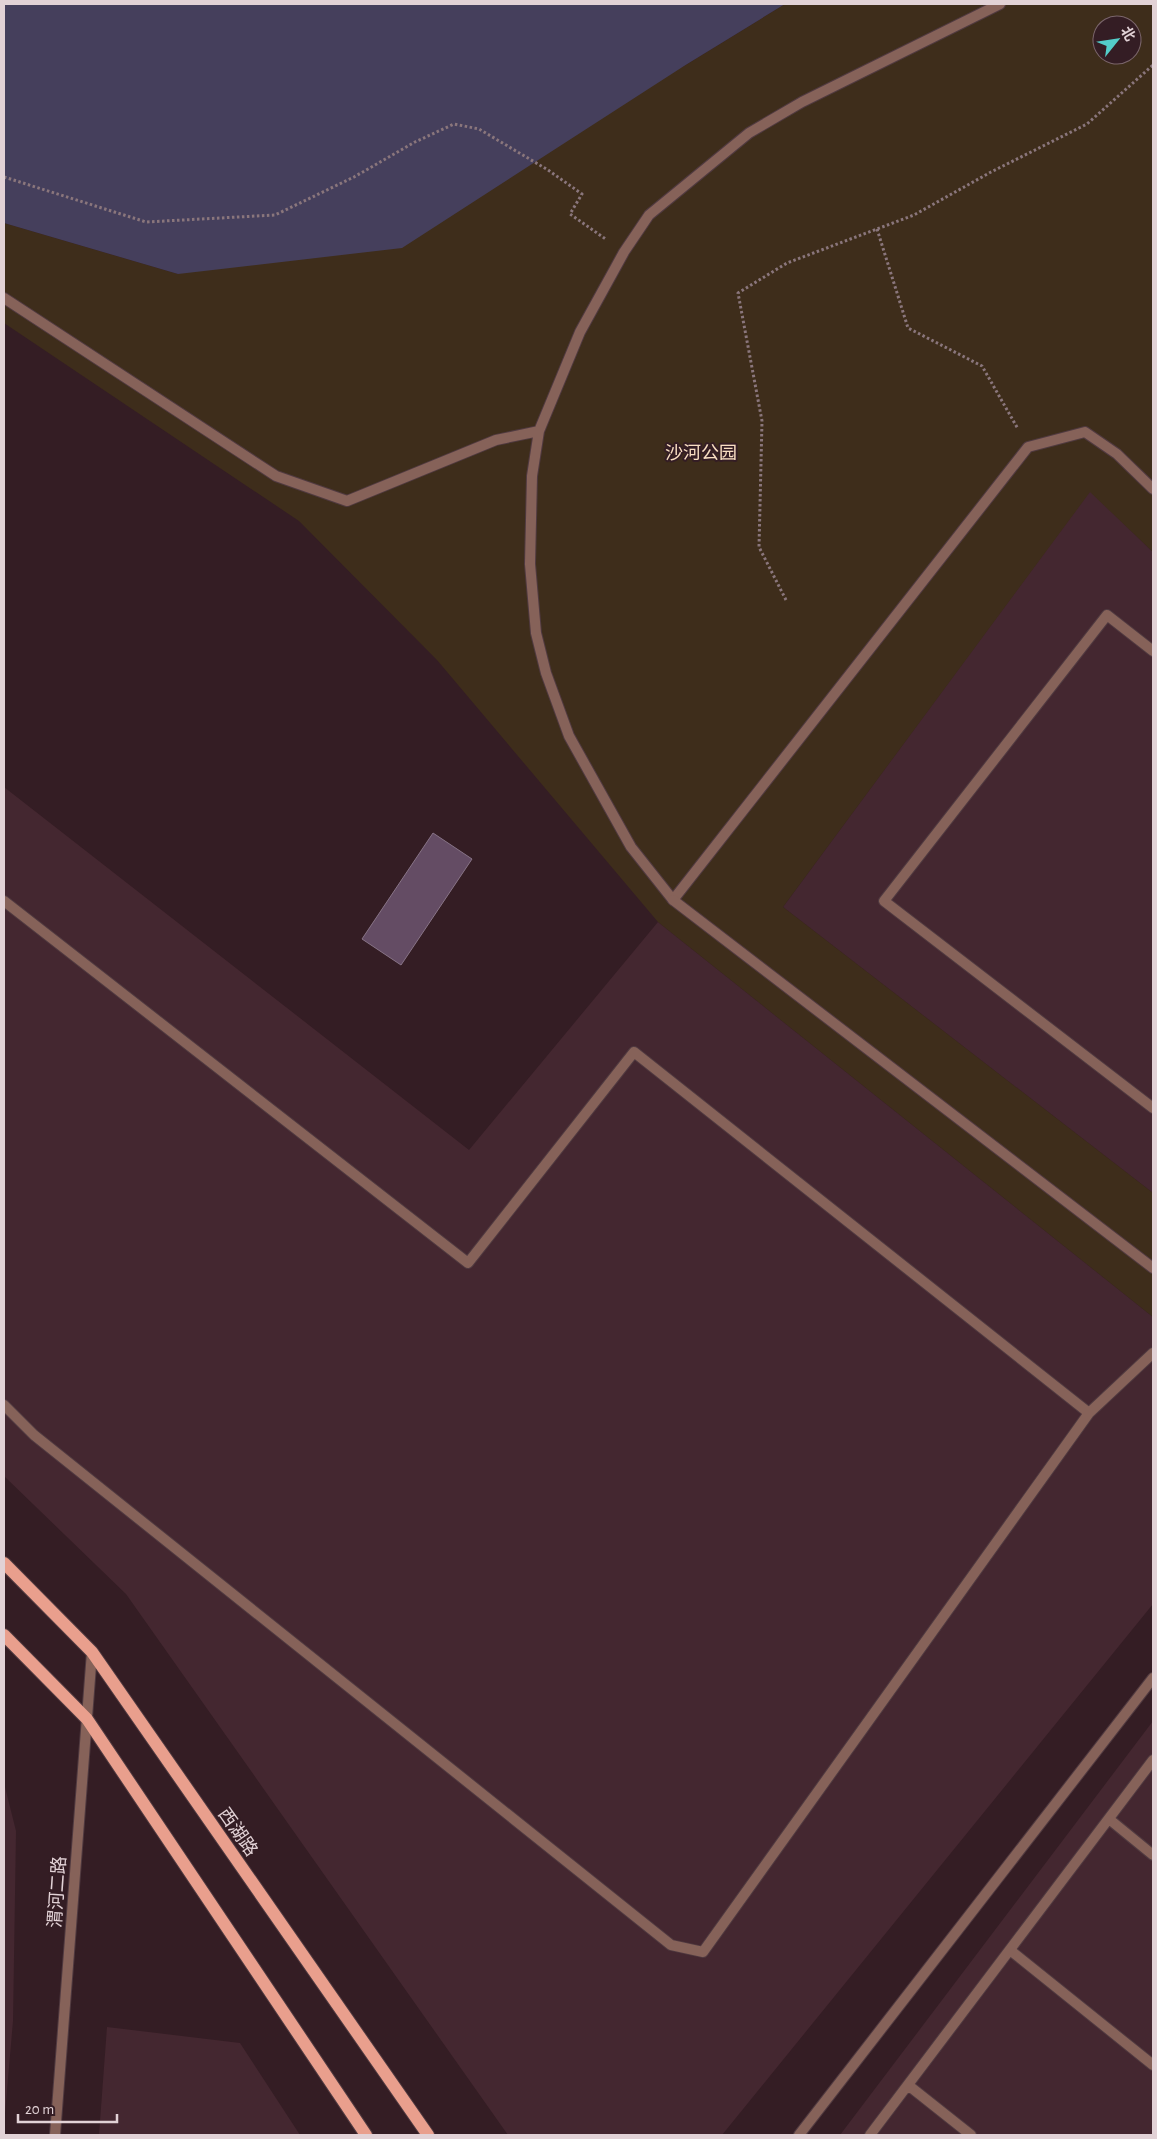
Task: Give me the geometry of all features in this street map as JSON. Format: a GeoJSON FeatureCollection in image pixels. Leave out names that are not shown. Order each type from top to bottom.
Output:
{"type":"FeatureCollection","features":[{"type":"Feature","properties":{"kind":"main road","name":"西湖路"},"geometry":{"type":"LineString","coordinates":[[4,1563],[92,1652],[428,2135]]}},
{"type":"Feature","properties":{"kind":"main road"},"geometry":{"type":"LineString","coordinates":[[4,1635],[87,1719],[366,2135]]}},
{"type":"Feature","properties":{"kind":"street"},"geometry":{"type":"LineString","coordinates":[[1000,4],[802,102],[749,133],[649,214],[624,252],[580,332],[539,431],[532,476],[530,564],[536,633],[546,673],[569,736],[631,847],[673,900],[1153,1268]]}},
{"type":"Feature","properties":{"kind":"street"},"geometry":{"type":"LineString","coordinates":[[4,298],[276,476],[347,501],[496,440],[539,431]]}},
{"type":"Feature","properties":{"kind":"street"},"geometry":{"type":"LineString","coordinates":[[673,900],[1028,447],[1085,432],[1117,454],[1153,489]]}},
{"type":"Feature","properties":{"kind":"street"},"geometry":{"type":"LineString","coordinates":[[1153,651],[1107,615],[884,901],[1153,1108]]}},
{"type":"Feature","properties":{"kind":"street"},"geometry":{"type":"LineString","coordinates":[[4,901],[468,1263],[634,1052],[1089,1413]]}},
{"type":"Feature","properties":{"kind":"street"},"geometry":{"type":"LineString","coordinates":[[4,1405],[34,1435],[663,1939],[671,1945],[703,1952],[1089,1413],[1153,1353]]}},
{"type":"Feature","properties":{"kind":"street","name":"渭河二路"},"geometry":{"type":"LineString","coordinates":[[55,2135],[92,1652]]}},
{"type":"Feature","properties":{"kind":"street"},"geometry":{"type":"LineString","coordinates":[[799,2135],[1153,1678]]}},
{"type":"Feature","properties":{"kind":"street"},"geometry":{"type":"LineString","coordinates":[[870,2135],[1153,1760]]}},
{"type":"Feature","properties":{"kind":"street"},"geometry":{"type":"LineString","coordinates":[[1109,1819],[1153,1855]]}},
{"type":"Feature","properties":{"kind":"street"},"geometry":{"type":"LineString","coordinates":[[1010,1950],[1153,2066]]}},
{"type":"Feature","properties":{"kind":"street"},"geometry":{"type":"LineString","coordinates":[[908,2085],[971,2135]]}},
{"type":"Feature","properties":{"kind":"path"},"geometry":{"type":"LineString","coordinates":[[786,600],[759,547],[762,421],[738,293],[787,263],[914,215],[990,172],[1087,124],[1153,65]]}},
{"type":"Feature","properties":{"kind":"path"},"geometry":{"type":"LineString","coordinates":[[4,178],[146,222],[274,215],[354,177],[415,142],[454,124],[479,129],[548,170],[582,194],[570,214],[624,252]]}},
{"type":"Feature","properties":{"kind":"path"},"geometry":{"type":"LineString","coordinates":[[877,229],[908,328],[982,366],[1028,447]]}},
{"type":"Feature","properties":{"kind":"shaded area"},"geometry":{"type":"Polygon","coordinates":[[[4,4],[785,4],[684,66],[402,248],[178,274],[4,223],[4,4]]]}},
{"type":"Feature","properties":{"kind":"shaded area"},"geometry":{"type":"Polygon","coordinates":[[[1090,491],[1153,552],[1153,1193],[783,907],[1090,491]]]}},
{"type":"Feature","properties":{"kind":"shaded area"},"geometry":{"type":"Polygon","coordinates":[[[4,787],[469,1150],[658,922],[1153,1317],[1153,1604],[722,2135],[508,2135],[126,1594],[4,1476],[4,787]]]}},
{"type":"Feature","properties":{"kind":"shaded area"},"geometry":{"type":"Polygon","coordinates":[[[1153,1721],[1153,2135],[840,2135],[1153,1721]]]}},
{"type":"Feature","properties":{"kind":"shaded area"},"geometry":{"type":"Polygon","coordinates":[[[4,1783],[16,1831],[13,2021],[4,2125],[4,1783]]]}},
{"type":"Feature","properties":{"kind":"shaded area"},"geometry":{"type":"Polygon","coordinates":[[[107,2027],[240,2043],[300,2135],[99,2135],[107,2027]]]}},
{"type":"Feature","properties":{"kind":"green space","name":"沙河公园"},"geometry":{"type":"Polygon","coordinates":[[[785,4],[1153,4],[1153,552],[1090,492],[783,907],[1153,1193],[1153,1317],[658,922],[437,660],[299,521],[4,323],[4,223],[178,274],[684,66],[785,4]]]}},
{"type":"Feature","properties":{"kind":"building"},"geometry":{"type":"Polygon","coordinates":[[[433,833],[472,859],[401,965],[362,939],[433,833]]]}}]}
